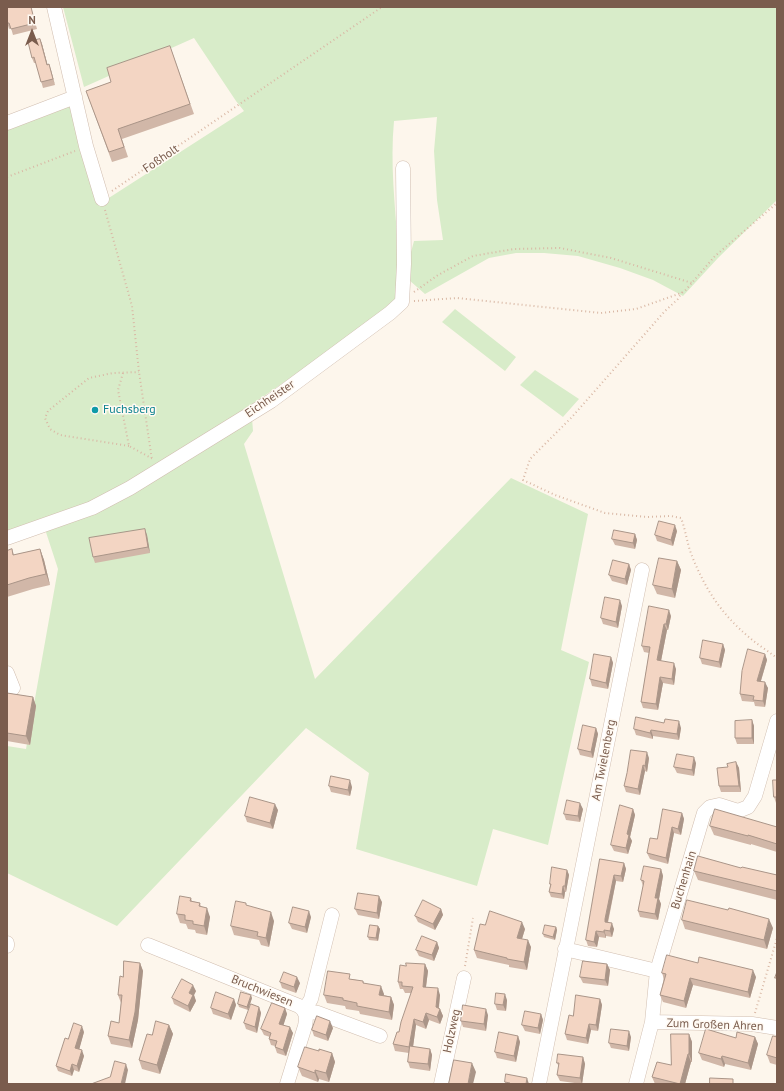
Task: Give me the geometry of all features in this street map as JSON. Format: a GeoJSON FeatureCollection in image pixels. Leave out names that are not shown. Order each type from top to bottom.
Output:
{"type":"FeatureCollection","features":[{"type":"Feature","properties":{"kind":"street"},"geometry":{"type":"LineString","coordinates":[[54,7],[86,146],[102,198]]}},
{"type":"Feature","properties":{"kind":"street"},"geometry":{"type":"LineString","coordinates":[[7,123],[75,97]]}},
{"type":"Feature","properties":{"kind":"street"},"geometry":{"type":"LineString","coordinates":[[402,302],[404,264],[403,168]]}},
{"type":"Feature","properties":{"kind":"street","name":"Eichheister"},"geometry":{"type":"LineString","coordinates":[[7,538],[92,508],[130,488],[142,479],[271,401],[390,314],[402,302]]}},
{"type":"Feature","properties":{"kind":"street","name":"Am Twielenberg"},"geometry":{"type":"LineString","coordinates":[[539,1084],[642,570]]}},
{"type":"Feature","properties":{"kind":"street"},"geometry":{"type":"LineString","coordinates":[[7,673],[13,688]]}},
{"type":"Feature","properties":{"kind":"street","name":"Buchenhain"},"geometry":{"type":"LineString","coordinates":[[636,1084],[652,1022],[657,971],[704,813],[710,807],[719,805],[738,811],[748,807],[755,796],[777,721]]}},
{"type":"Feature","properties":{"kind":"street"},"geometry":{"type":"LineString","coordinates":[[332,915],[311,999],[304,1011],[318,1013],[380,1036]]}},
{"type":"Feature","properties":{"kind":"street","name":"Bruchwiesen"},"geometry":{"type":"LineString","coordinates":[[148,945],[300,1006],[304,1011],[306,1019],[305,1026],[287,1084]]}},
{"type":"Feature","properties":{"kind":"street"},"geometry":{"type":"LineString","coordinates":[[566,950],[657,971]]}},
{"type":"Feature","properties":{"kind":"street","name":"Holzweg"},"geometry":{"type":"LineString","coordinates":[[441,1084],[464,978]]}},
{"type":"Feature","properties":{"kind":"street","name":"Zum Großen Ahren"},"geometry":{"type":"LineString","coordinates":[[652,1022],[752,1024],[777,1028]]}},
{"type":"Feature","properties":{"kind":"path","name":"Foßholt"},"geometry":{"type":"LineString","coordinates":[[102,198],[382,7]]}},
{"type":"Feature","properties":{"kind":"path"},"geometry":{"type":"LineString","coordinates":[[7,177],[86,146]]}},
{"type":"Feature","properties":{"kind":"path"},"geometry":{"type":"LineString","coordinates":[[102,198],[132,306],[139,372],[153,459],[142,479]]}},
{"type":"Feature","properties":{"kind":"path"},"geometry":{"type":"LineString","coordinates":[[402,302],[457,298],[602,313],[636,309],[684,292],[715,256],[776,204],[777,208]]}},
{"type":"Feature","properties":{"kind":"path"},"geometry":{"type":"LineString","coordinates":[[402,302],[438,275],[473,256],[514,249],[560,248],[611,258],[692,283]]}},
{"type":"Feature","properties":{"kind":"path"},"geometry":{"type":"LineString","coordinates":[[682,292],[678,299],[665,311],[572,417],[530,459],[523,480],[555,495],[605,513],[647,517],[671,516],[681,518],[692,557],[718,607],[750,638],[777,658]]}},
{"type":"Feature","properties":{"kind":"path"},"geometry":{"type":"LineString","coordinates":[[139,372],[113,373],[89,378],[48,411],[45,418],[50,429],[60,435],[129,446],[153,459]]}},
{"type":"Feature","properties":{"kind":"path"},"geometry":{"type":"LineString","coordinates":[[123,373],[118,390],[129,446]]}},
{"type":"Feature","properties":{"kind":"path"},"geometry":{"type":"LineString","coordinates":[[464,978],[473,918]]}},
{"type":"Feature","properties":{"kind":"path"},"geometry":{"type":"LineString","coordinates":[[752,1024],[777,938]]}},
{"type":"Feature","properties":{"kind":"green space"},"geometry":{"type":"Polygon","coordinates":[[[63,7],[777,7],[777,200],[718,258],[683,296],[653,280],[620,268],[578,256],[544,253],[516,253],[489,258],[425,294],[409,280],[411,252],[414,241],[443,240],[437,200],[434,151],[437,117],[394,121],[393,168],[398,253],[396,299],[386,312],[251,405],[253,431],[244,444],[315,679],[511,478],[588,514],[561,650],[589,662],[548,845],[493,829],[477,886],[356,849],[369,773],[306,728],[117,926],[7,873],[7,746],[26,749],[58,569],[42,520],[7,532],[7,116],[68,93],[101,203],[244,111],[194,38],[84,87],[63,7]]]}},
{"type":"Feature","properties":{"kind":"green space"},"geometry":{"type":"Polygon","coordinates":[[[455,309],[516,357],[505,371],[442,322],[455,309]]]}},
{"type":"Feature","properties":{"kind":"green space"},"geometry":{"type":"Polygon","coordinates":[[[535,370],[579,399],[563,417],[520,385],[535,370]]]}},
{"type":"Feature","properties":{"kind":"building"},"geometry":{"type":"Polygon","coordinates":[[[7,7],[31,7],[35,23],[11,29],[9,23],[7,23],[7,7]]]}},
{"type":"Feature","properties":{"kind":"building"},"geometry":{"type":"Polygon","coordinates":[[[40,39],[47,65],[49,64],[53,79],[41,82],[28,42],[40,39]]]}},
{"type":"Feature","properties":{"kind":"building"},"geometry":{"type":"Polygon","coordinates":[[[170,46],[190,104],[118,129],[124,147],[109,152],[86,91],[111,82],[107,68],[170,46]]]}},
{"type":"Feature","properties":{"kind":"building"},"geometry":{"type":"Polygon","coordinates":[[[659,521],[675,525],[671,540],[655,535],[659,521]]]}},
{"type":"Feature","properties":{"kind":"building"},"geometry":{"type":"Polygon","coordinates":[[[145,529],[148,547],[93,557],[89,538],[145,529]]]}},
{"type":"Feature","properties":{"kind":"building"},"geometry":{"type":"Polygon","coordinates":[[[614,530],[635,534],[633,543],[612,539],[614,530]]]}},
{"type":"Feature","properties":{"kind":"building"},"geometry":{"type":"Polygon","coordinates":[[[12,549],[13,555],[40,549],[46,574],[7,585],[7,551],[12,549]]]}},
{"type":"Feature","properties":{"kind":"building"},"geometry":{"type":"Polygon","coordinates":[[[659,558],[677,561],[672,589],[653,585],[659,558]]]}},
{"type":"Feature","properties":{"kind":"building"},"geometry":{"type":"Polygon","coordinates":[[[613,560],[629,564],[625,579],[609,575],[613,560]]]}},
{"type":"Feature","properties":{"kind":"building"},"geometry":{"type":"Polygon","coordinates":[[[605,597],[620,600],[616,622],[601,618],[605,597]]]}},
{"type":"Feature","properties":{"kind":"building"},"geometry":{"type":"Polygon","coordinates":[[[649,606],[669,610],[666,624],[664,624],[657,660],[674,663],[672,679],[660,677],[656,704],[641,702],[650,647],[642,646],[649,606]]]}},
{"type":"Feature","properties":{"kind":"building"},"geometry":{"type":"Polygon","coordinates":[[[703,640],[723,644],[719,662],[700,658],[703,640]]]}},
{"type":"Feature","properties":{"kind":"building"},"geometry":{"type":"Polygon","coordinates":[[[748,649],[765,654],[757,681],[765,682],[763,701],[753,700],[754,696],[740,694],[742,671],[748,649]]]}},
{"type":"Feature","properties":{"kind":"building"},"geometry":{"type":"Polygon","coordinates":[[[594,654],[611,657],[606,683],[590,679],[594,654]]]}},
{"type":"Feature","properties":{"kind":"building"},"geometry":{"type":"Polygon","coordinates":[[[7,693],[33,697],[26,736],[7,733],[7,693]]]}},
{"type":"Feature","properties":{"kind":"building"},"geometry":{"type":"Polygon","coordinates":[[[636,717],[664,723],[665,719],[679,721],[677,734],[651,730],[650,733],[634,729],[636,717]]]}},
{"type":"Feature","properties":{"kind":"building"},"geometry":{"type":"Polygon","coordinates":[[[752,720],[752,738],[735,738],[735,721],[752,720]]]}},
{"type":"Feature","properties":{"kind":"building"},"geometry":{"type":"Polygon","coordinates":[[[583,725],[596,728],[591,752],[578,749],[583,725]]]}},
{"type":"Feature","properties":{"kind":"building"},"geometry":{"type":"Polygon","coordinates":[[[631,750],[647,752],[645,766],[643,765],[638,789],[624,786],[631,750]]]}},
{"type":"Feature","properties":{"kind":"building"},"geometry":{"type":"Polygon","coordinates":[[[677,754],[694,757],[692,770],[674,767],[677,754]]]}},
{"type":"Feature","properties":{"kind":"building"},"geometry":{"type":"Polygon","coordinates":[[[736,762],[739,786],[719,786],[717,768],[728,767],[727,764],[736,762]]]}},
{"type":"Feature","properties":{"kind":"building"},"geometry":{"type":"Polygon","coordinates":[[[331,776],[350,780],[348,790],[329,786],[331,776]]]}},
{"type":"Feature","properties":{"kind":"building"},"geometry":{"type":"Polygon","coordinates":[[[773,780],[777,780],[777,797],[774,797],[773,780]]]}},
{"type":"Feature","properties":{"kind":"building"},"geometry":{"type":"Polygon","coordinates":[[[250,797],[275,804],[270,823],[245,816],[250,797]]]}},
{"type":"Feature","properties":{"kind":"building"},"geometry":{"type":"Polygon","coordinates":[[[567,800],[580,803],[578,816],[564,814],[567,800]]]}},
{"type":"Feature","properties":{"kind":"building"},"geometry":{"type":"Polygon","coordinates":[[[620,805],[633,809],[627,834],[629,835],[626,848],[611,845],[620,805]]]}},
{"type":"Feature","properties":{"kind":"building"},"geometry":{"type":"Polygon","coordinates":[[[663,809],[682,813],[678,829],[672,827],[666,858],[647,853],[650,838],[657,839],[663,809]]]}},
{"type":"Feature","properties":{"kind":"building"},"geometry":{"type":"Polygon","coordinates":[[[715,809],[777,827],[777,844],[710,826],[715,809]]]}},
{"type":"Feature","properties":{"kind":"building"},"geometry":{"type":"Polygon","coordinates":[[[698,856],[741,868],[777,875],[777,891],[694,871],[698,856]]]}},
{"type":"Feature","properties":{"kind":"building"},"geometry":{"type":"Polygon","coordinates":[[[600,859],[624,863],[621,876],[614,875],[605,919],[605,922],[612,923],[610,931],[596,931],[594,942],[586,940],[600,859]]]}},
{"type":"Feature","properties":{"kind":"building"},"geometry":{"type":"Polygon","coordinates":[[[644,866],[661,869],[655,898],[658,898],[655,914],[638,911],[644,881],[641,880],[644,866]]]}},
{"type":"Feature","properties":{"kind":"building"},"geometry":{"type":"Polygon","coordinates":[[[552,867],[567,870],[565,886],[563,886],[562,894],[549,892],[552,867]]]}},
{"type":"Feature","properties":{"kind":"building"},"geometry":{"type":"Polygon","coordinates":[[[358,893],[379,896],[377,913],[355,909],[358,893]]]}},
{"type":"Feature","properties":{"kind":"building"},"geometry":{"type":"Polygon","coordinates":[[[180,896],[191,898],[190,901],[200,903],[199,906],[207,908],[204,926],[193,924],[193,921],[185,920],[185,915],[177,914],[180,896]]]}},
{"type":"Feature","properties":{"kind":"building"},"geometry":{"type":"Polygon","coordinates":[[[423,900],[441,909],[433,924],[415,916],[423,900]]]}},
{"type":"Feature","properties":{"kind":"building"},"geometry":{"type":"Polygon","coordinates":[[[687,900],[728,910],[729,908],[769,919],[764,940],[682,920],[687,900]]]}},
{"type":"Feature","properties":{"kind":"building"},"geometry":{"type":"Polygon","coordinates":[[[236,901],[271,912],[266,938],[257,936],[258,932],[231,926],[236,901]]]}},
{"type":"Feature","properties":{"kind":"building"},"geometry":{"type":"Polygon","coordinates":[[[293,907],[309,911],[305,927],[289,923],[293,907]]]}},
{"type":"Feature","properties":{"kind":"building"},"geometry":{"type":"Polygon","coordinates":[[[490,911],[522,922],[517,938],[528,940],[524,962],[474,950],[480,924],[485,925],[490,911]]]}},
{"type":"Feature","properties":{"kind":"building"},"geometry":{"type":"Polygon","coordinates":[[[370,925],[378,926],[376,938],[368,937],[370,925]]]}},
{"type":"Feature","properties":{"kind":"building"},"geometry":{"type":"Polygon","coordinates":[[[545,925],[556,927],[553,937],[543,934],[545,925]]]}},
{"type":"Feature","properties":{"kind":"building"},"geometry":{"type":"Polygon","coordinates":[[[422,936],[437,942],[432,955],[416,950],[422,936]]]}},
{"type":"Feature","properties":{"kind":"building"},"geometry":{"type":"Polygon","coordinates":[[[667,955],[698,963],[699,957],[753,970],[748,992],[690,978],[684,1001],[660,995],[666,974],[662,973],[667,955]]]}},
{"type":"Feature","properties":{"kind":"building"},"geometry":{"type":"Polygon","coordinates":[[[124,961],[140,963],[135,1012],[129,1040],[108,1036],[111,1021],[119,1023],[122,995],[118,995],[120,976],[123,977],[124,961]]]}},
{"type":"Feature","properties":{"kind":"building"},"geometry":{"type":"Polygon","coordinates":[[[583,961],[607,964],[605,980],[580,977],[583,961]]]}},
{"type":"Feature","properties":{"kind":"building"},"geometry":{"type":"Polygon","coordinates":[[[406,963],[425,964],[423,987],[438,988],[436,1007],[440,1009],[437,1017],[426,1013],[423,1022],[414,1019],[409,1047],[393,1044],[397,1032],[399,1032],[413,987],[402,986],[402,982],[398,982],[400,965],[406,966],[406,963]]]}},
{"type":"Feature","properties":{"kind":"building"},"geometry":{"type":"Polygon","coordinates":[[[328,971],[350,974],[349,979],[381,986],[379,995],[391,997],[389,1012],[357,1006],[357,1003],[343,1000],[343,998],[324,995],[328,971]]]}},
{"type":"Feature","properties":{"kind":"building"},"geometry":{"type":"Polygon","coordinates":[[[284,972],[297,977],[294,987],[280,982],[284,972]]]}},
{"type":"Feature","properties":{"kind":"building"},"geometry":{"type":"Polygon","coordinates":[[[182,979],[193,985],[189,993],[193,995],[188,1006],[172,998],[182,979]]]}},
{"type":"Feature","properties":{"kind":"building"},"geometry":{"type":"Polygon","coordinates":[[[216,992],[234,999],[228,1014],[211,1008],[216,992]]]}},
{"type":"Feature","properties":{"kind":"building"},"geometry":{"type":"Polygon","coordinates":[[[241,992],[251,995],[247,1007],[238,1004],[241,992]]]}},
{"type":"Feature","properties":{"kind":"building"},"geometry":{"type":"Polygon","coordinates":[[[496,993],[505,994],[503,1005],[495,1004],[496,993]]]}},
{"type":"Feature","properties":{"kind":"building"},"geometry":{"type":"Polygon","coordinates":[[[576,995],[600,999],[596,1025],[589,1024],[586,1038],[565,1034],[569,1015],[573,1016],[576,995]]]}},
{"type":"Feature","properties":{"kind":"building"},"geometry":{"type":"Polygon","coordinates":[[[272,1003],[285,1008],[279,1024],[290,1027],[283,1050],[275,1047],[277,1041],[269,1039],[271,1033],[261,1029],[272,1003]]]}},
{"type":"Feature","properties":{"kind":"building"},"geometry":{"type":"Polygon","coordinates":[[[251,1004],[259,1007],[255,1027],[244,1023],[251,1004]]]}},
{"type":"Feature","properties":{"kind":"building"},"geometry":{"type":"Polygon","coordinates":[[[463,1005],[486,1009],[484,1024],[461,1021],[463,1005]]]}},
{"type":"Feature","properties":{"kind":"building"},"geometry":{"type":"Polygon","coordinates":[[[525,1011],[541,1014],[538,1028],[522,1025],[525,1011]]]}},
{"type":"Feature","properties":{"kind":"building"},"geometry":{"type":"Polygon","coordinates":[[[317,1016],[330,1021],[326,1035],[312,1030],[317,1016]]]}},
{"type":"Feature","properties":{"kind":"building"},"geometry":{"type":"Polygon","coordinates":[[[156,1021],[169,1025],[157,1065],[139,1060],[147,1034],[152,1035],[156,1021]]]}},
{"type":"Feature","properties":{"kind":"building"},"geometry":{"type":"Polygon","coordinates":[[[74,1023],[82,1026],[75,1048],[82,1050],[77,1066],[72,1064],[70,1071],[56,1066],[65,1038],[68,1039],[74,1023]]]}},
{"type":"Feature","properties":{"kind":"building"},"geometry":{"type":"Polygon","coordinates":[[[611,1029],[629,1031],[627,1046],[609,1043],[611,1029]]]}},
{"type":"Feature","properties":{"kind":"building"},"geometry":{"type":"Polygon","coordinates":[[[706,1029],[736,1038],[737,1032],[755,1037],[748,1063],[722,1056],[721,1059],[699,1053],[706,1029]]]}},
{"type":"Feature","properties":{"kind":"building"},"geometry":{"type":"Polygon","coordinates":[[[499,1032],[518,1036],[514,1056],[495,1052],[499,1032]]]}},
{"type":"Feature","properties":{"kind":"building"},"geometry":{"type":"Polygon","coordinates":[[[671,1034],[689,1034],[689,1054],[680,1084],[652,1077],[657,1062],[671,1065],[671,1034]]]}},
{"type":"Feature","properties":{"kind":"building"},"geometry":{"type":"Polygon","coordinates":[[[773,1036],[777,1037],[777,1058],[767,1055],[773,1036]]]}},
{"type":"Feature","properties":{"kind":"building"},"geometry":{"type":"Polygon","coordinates":[[[410,1046],[430,1049],[428,1064],[408,1062],[410,1046]]]}},
{"type":"Feature","properties":{"kind":"building"},"geometry":{"type":"Polygon","coordinates":[[[305,1047],[332,1053],[326,1073],[315,1070],[315,1073],[298,1067],[305,1047]]]}},
{"type":"Feature","properties":{"kind":"building"},"geometry":{"type":"Polygon","coordinates":[[[558,1054],[583,1057],[580,1078],[557,1075],[559,1063],[557,1063],[558,1054]]]}},
{"type":"Feature","properties":{"kind":"building"},"geometry":{"type":"Polygon","coordinates":[[[454,1060],[472,1063],[468,1084],[449,1084],[454,1060]]]}},
{"type":"Feature","properties":{"kind":"building"},"geometry":{"type":"Polygon","coordinates":[[[115,1061],[126,1064],[121,1084],[91,1084],[110,1077],[115,1061]]]}},
{"type":"Feature","properties":{"kind":"building"},"geometry":{"type":"Polygon","coordinates":[[[506,1074],[527,1078],[526,1084],[510,1084],[505,1082],[506,1074]]]}},
{"type":"Feature","properties":{"kind":"building"},"geometry":{"type":"Polygon","coordinates":[[[710,1078],[733,1079],[733,1084],[710,1084],[710,1078]]]}},
{"type":"Feature","properties":{"kind":"place","name":"Fuchsberg"},"geometry":{"type":"Point","coordinates":[95,410]}}]}
